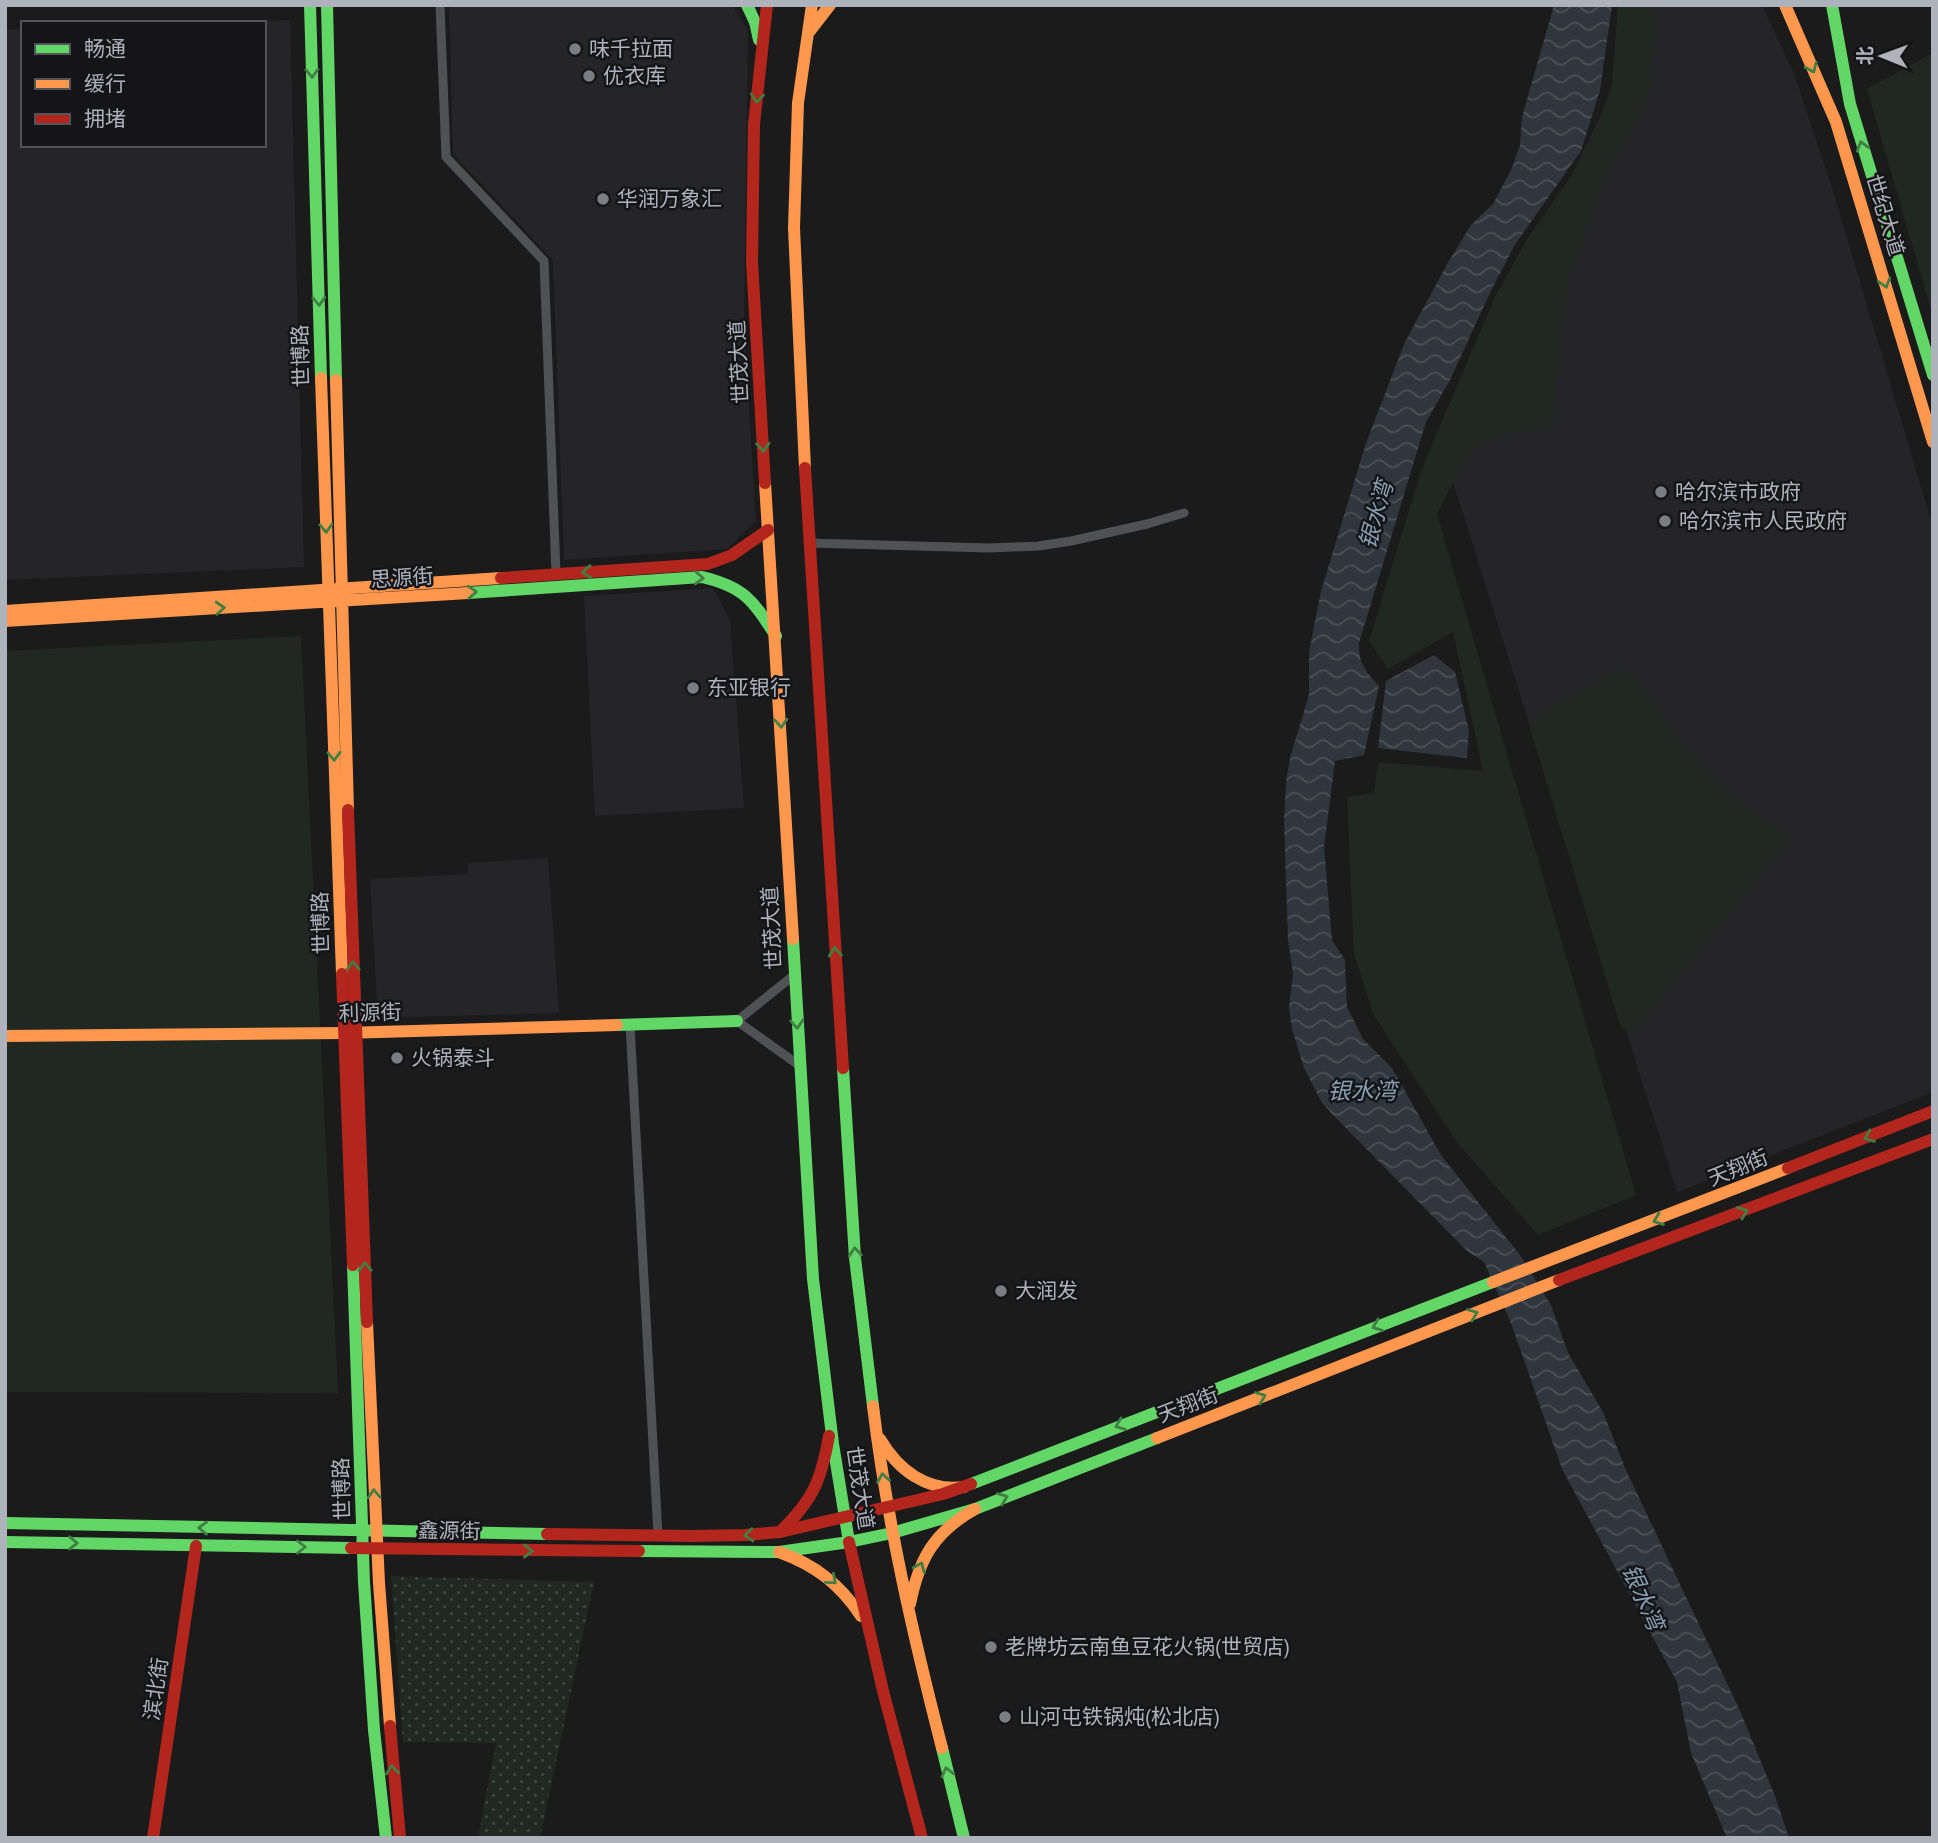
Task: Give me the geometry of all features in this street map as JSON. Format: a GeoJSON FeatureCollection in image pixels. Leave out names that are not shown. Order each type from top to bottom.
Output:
{"type":"FeatureCollection","features":[{"type":"Feature","properties":{"kind":"main road","name":"世博路"},"geometry":{"type":"LineString","coordinates":[[310,5],[369,1530],[400,1838]]}},
{"type":"Feature","properties":{"kind":"main road","name":"世博路"},"geometry":{"type":"LineString","coordinates":[[327,5],[334,588]]}},
{"type":"Feature","properties":{"kind":"main road"},"geometry":{"type":"LineString","coordinates":[[747,5],[755,22],[761,58]]}},
{"type":"Feature","properties":{"kind":"main road","name":"世茂大道"},"geometry":{"type":"LineString","coordinates":[[767,5],[754,124],[752,262],[813,1279],[849,1542],[884,1697],[922,1838]]}},
{"type":"Feature","properties":{"kind":"main road","name":"世茂大道"},"geometry":{"type":"LineString","coordinates":[[812,5],[798,103],[794,228],[809,543],[855,1258],[874,1418],[892,1534],[913,1633],[964,1838]]}},
{"type":"Feature","properties":{"kind":"main road"},"geometry":{"type":"LineString","coordinates":[[808,33],[830,5]]}},
{"type":"Feature","properties":{"kind":"main road","name":"世纪大道"},"geometry":{"type":"LineString","coordinates":[[1785,5],[1836,122],[1933,442]]}},
{"type":"Feature","properties":{"kind":"main road","name":"世纪大道"},"geometry":{"type":"LineString","coordinates":[[1832,5],[1850,104],[1933,375]]}},
{"type":"Feature","properties":{"kind":"main road","name":"思源街"},"geometry":{"type":"LineString","coordinates":[[5,611],[668,568],[718,562],[736,554],[768,530]]}},
{"type":"Feature","properties":{"kind":"main road","name":"思源街"},"geometry":{"type":"LineString","coordinates":[[5,621],[702,577],[728,583],[745,593],[776,637]]}},
{"type":"Feature","properties":{"kind":"main road","name":"利源街"},"geometry":{"type":"LineString","coordinates":[[5,1036],[350,1033],[737,1021]]}},
{"type":"Feature","properties":{"kind":"main road","name":"天翔街"},"geometry":{"type":"LineString","coordinates":[[888,1508],[964,1487],[1487,1283],[1666,1217],[1933,1111]]}},
{"type":"Feature","properties":{"kind":"main road","name":"天翔街"},"geometry":{"type":"LineString","coordinates":[[892,1534],[975,1509],[1495,1305],[1933,1139]]}},
{"type":"Feature","properties":{"kind":"main road"},"geometry":{"type":"LineString","coordinates":[[874,1418],[881,1443],[895,1462],[914,1475],[943,1488],[964,1487]]}},
{"type":"Feature","properties":{"kind":"main road"},"geometry":{"type":"LineString","coordinates":[[780,1532],[794,1519],[816,1487],[823,1471],[831,1424]]}},
{"type":"Feature","properties":{"kind":"main road","name":"鑫源街"},"geometry":{"type":"LineString","coordinates":[[5,1523],[745,1535],[780,1532],[888,1508]]}},
{"type":"Feature","properties":{"kind":"main road"},"geometry":{"type":"LineString","coordinates":[[913,1633],[910,1607],[920,1563],[947,1526],[975,1509]]}},
{"type":"Feature","properties":{"kind":"main road","name":"鑫源街"},"geometry":{"type":"LineString","coordinates":[[5,1542],[779,1552],[892,1534]]}},
{"type":"Feature","properties":{"kind":"main road","name":"滨北街"},"geometry":{"type":"LineString","coordinates":[[153,1838],[197,1546]]}},
{"type":"Feature","properties":{"kind":"main road","name":"世博路"},"geometry":{"type":"LineString","coordinates":[[370,1548],[369,1661],[386,1838]]}},
{"type":"Feature","properties":{"kind":"main road"},"geometry":{"type":"LineString","coordinates":[[779,1552],[806,1562],[837,1584],[869,1628]]}},
{"type":"Feature","properties":{"kind":"street"},"geometry":{"type":"LineString","coordinates":[[440,5],[446,157],[544,261],[556,574]]}},
{"type":"Feature","properties":{"kind":"street"},"geometry":{"type":"LineString","coordinates":[[809,543],[989,548],[1039,546],[1147,524],[1184,513]]}},
{"type":"Feature","properties":{"kind":"street"},"geometry":{"type":"LineString","coordinates":[[794,975],[737,1021],[800,1066]]}},
{"type":"Feature","properties":{"kind":"street"},"geometry":{"type":"LineString","coordinates":[[630,1024],[658,1535]]}},
{"type":"Feature","properties":{"kind":"shaded area"},"geometry":{"type":"Polygon","coordinates":[[[449,5],[732,5],[748,30],[744,324],[756,521],[727,549],[564,560],[553,260],[453,154],[449,5]]]}},
{"type":"Feature","properties":{"kind":"shaded area"},"geometry":{"type":"Polygon","coordinates":[[[1618,5],[1658,5],[1648,101],[1600,187],[1567,281],[1557,360],[1555,417],[1548,429],[1501,434],[1471,447],[1437,514],[1636,1195],[1538,1235],[1456,1141],[1373,1014],[1354,954],[1347,797],[1374,793],[1378,762],[1483,771],[1453,632],[1388,669],[1369,641],[1422,468],[1495,297],[1527,239],[1569,179],[1593,138],[1612,85],[1618,5]]]}},
{"type":"Feature","properties":{"kind":"shaded area","name":"哈尔滨市人民政府"},"geometry":{"type":"Polygon","coordinates":[[[1621,5],[1762,5],[1795,76],[1833,191],[1933,527],[1933,1092],[1677,1192],[1441,444],[1612,92],[1621,5]]]}},
{"type":"Feature","properties":{"kind":"shaded area"},"geometry":{"type":"Polygon","coordinates":[[[290,20],[304,567],[5,580],[5,30],[21,29],[21,147],[266,147],[266,21],[262,21],[290,20]]]}},
{"type":"Feature","properties":{"kind":"shaded area"},"geometry":{"type":"Polygon","coordinates":[[[1933,53],[1933,317],[1867,89],[1933,53]]]}},
{"type":"Feature","properties":{"kind":"shaded area"},"geometry":{"type":"Polygon","coordinates":[[[713,588],[730,620],[744,808],[595,816],[584,596],[713,588]]]}},
{"type":"Feature","properties":{"kind":"shaded area"},"geometry":{"type":"Polygon","coordinates":[[[301,636],[338,1393],[5,1392],[5,651],[301,636]]]}},
{"type":"Feature","properties":{"kind":"shaded area"},"geometry":{"type":"Polygon","coordinates":[[[1619,670],[1632,672],[1682,743],[1739,801],[1791,838],[1636,1030],[1621,1028],[1530,728],[1539,714],[1619,670]]]}},
{"type":"Feature","properties":{"kind":"shaded area"},"geometry":{"type":"Polygon","coordinates":[[[548,858],[559,1013],[378,1018],[370,879],[468,874],[468,863],[548,858]]]}},
{"type":"Feature","properties":{"kind":"shaded area"},"geometry":{"type":"Polygon","coordinates":[[[391,1576],[594,1582],[540,1838],[478,1838],[496,1743],[403,1742],[391,1576]]]}},
{"type":"Feature","properties":{"kind":"water","name":"银水湾"},"geometry":{"type":"Polygon","coordinates":[[[1554,5],[1612,5],[1600,90],[1581,151],[1514,246],[1451,378],[1426,422],[1359,643],[1364,667],[1379,686],[1364,755],[1335,761],[1324,847],[1332,940],[1345,960],[1347,1007],[1363,1039],[1392,1068],[1441,1155],[1520,1255],[1551,1305],[1568,1353],[1603,1412],[1625,1468],[1741,1713],[1789,1838],[1727,1838],[1691,1753],[1677,1682],[1562,1469],[1511,1323],[1484,1262],[1467,1251],[1322,1103],[1304,1068],[1292,1029],[1289,1007],[1293,974],[1288,940],[1284,821],[1286,781],[1291,754],[1309,695],[1309,652],[1321,591],[1366,443],[1405,342],[1471,225],[1493,204],[1512,168],[1520,145],[1522,117],[1554,5]]]}},
{"type":"Feature","properties":{"kind":"water"},"geometry":{"type":"Polygon","coordinates":[[[1434,655],[1455,672],[1469,731],[1467,758],[1378,748],[1386,681],[1434,655]]]}},
{"type":"Feature","properties":{"kind":"traffic: fast"},"geometry":{"type":"LineString","coordinates":[[310,5],[321,378]]}},
{"type":"Feature","properties":{"kind":"traffic: fast"},"geometry":{"type":"LineString","coordinates":[[327,5],[336,380]]}},
{"type":"Feature","properties":{"kind":"traffic: fast"},"geometry":{"type":"LineString","coordinates":[[747,5],[759,40]]}},
{"type":"Feature","properties":{"kind":"traffic: fast"},"geometry":{"type":"LineString","coordinates":[[1832,5],[1850,104],[1933,375]]}},
{"type":"Feature","properties":{"kind":"traffic: fast"},"geometry":{"type":"LineString","coordinates":[[468,593],[702,577],[717,581],[746,597],[761,613],[776,636]]}},
{"type":"Feature","properties":{"kind":"traffic: fast"},"geometry":{"type":"LineString","coordinates":[[793,939],[813,1279],[833,1444],[849,1542]]}},
{"type":"Feature","properties":{"kind":"traffic: fast"},"geometry":{"type":"LineString","coordinates":[[617,1025],[737,1021]]}},
{"type":"Feature","properties":{"kind":"traffic: fast"},"geometry":{"type":"LineString","coordinates":[[843,1068],[855,1258],[873,1406]]}},
{"type":"Feature","properties":{"kind":"traffic: fast"},"geometry":{"type":"LineString","coordinates":[[353,1265],[364,1582],[374,1730],[386,1838]]}},
{"type":"Feature","properties":{"kind":"traffic: fast"},"geometry":{"type":"LineString","coordinates":[[971,1484],[1493,1282]]}},
{"type":"Feature","properties":{"kind":"traffic: fast"},"geometry":{"type":"LineString","coordinates":[[639,1551],[779,1552],[892,1533],[975,1509],[1157,1438]]}},
{"type":"Feature","properties":{"kind":"traffic: fast"},"geometry":{"type":"LineString","coordinates":[[5,1523],[547,1534]]}},
{"type":"Feature","properties":{"kind":"traffic: fast"},"geometry":{"type":"LineString","coordinates":[[5,1542],[351,1548]]}},
{"type":"Feature","properties":{"kind":"traffic: fast"},"geometry":{"type":"LineString","coordinates":[[942,1748],[964,1838]]}},
{"type":"Feature","properties":{"kind":"traffic: slow"},"geometry":{"type":"LineString","coordinates":[[805,468],[794,228],[798,103],[812,5]]}},
{"type":"Feature","properties":{"kind":"traffic: slow"},"geometry":{"type":"LineString","coordinates":[[809,32],[830,5]]}},
{"type":"Feature","properties":{"kind":"traffic: slow"},"geometry":{"type":"LineString","coordinates":[[1785,5],[1836,122],[1933,442]]}},
{"type":"Feature","properties":{"kind":"traffic: slow"},"geometry":{"type":"LineString","coordinates":[[321,378],[342,974]]}},
{"type":"Feature","properties":{"kind":"traffic: slow"},"geometry":{"type":"LineString","coordinates":[[336,380],[348,810]]}},
{"type":"Feature","properties":{"kind":"traffic: slow"},"geometry":{"type":"LineString","coordinates":[[765,483],[793,939]]}},
{"type":"Feature","properties":{"kind":"traffic: slow"},"geometry":{"type":"LineString","coordinates":[[5,611],[501,578]]}},
{"type":"Feature","properties":{"kind":"traffic: slow"},"geometry":{"type":"LineString","coordinates":[[5,621],[468,593]]}},
{"type":"Feature","properties":{"kind":"traffic: slow"},"geometry":{"type":"LineString","coordinates":[[5,1036],[344,1033],[617,1025]]}},
{"type":"Feature","properties":{"kind":"traffic: slow"},"geometry":{"type":"LineString","coordinates":[[1493,1282],[1788,1168]]}},
{"type":"Feature","properties":{"kind":"traffic: slow"},"geometry":{"type":"LineString","coordinates":[[1157,1438],[1559,1280]]}},
{"type":"Feature","properties":{"kind":"traffic: slow"},"geometry":{"type":"LineString","coordinates":[[367,1322],[379,1583],[390,1726]]}},
{"type":"Feature","properties":{"kind":"traffic: slow"},"geometry":{"type":"LineString","coordinates":[[873,1406],[902,1578],[942,1748]]}},
{"type":"Feature","properties":{"kind":"traffic: slow"},"geometry":{"type":"LineString","coordinates":[[880,1439],[896,1460],[915,1476],[938,1486],[964,1487]]}},
{"type":"Feature","properties":{"kind":"traffic: slow"},"geometry":{"type":"LineString","coordinates":[[910,1604],[918,1573],[930,1548],[949,1527],[975,1509]]}},
{"type":"Feature","properties":{"kind":"traffic: slow"},"geometry":{"type":"LineString","coordinates":[[779,1552],[826,1577],[861,1616]]}},
{"type":"Feature","properties":{"kind":"traffic: jam"},"geometry":{"type":"LineString","coordinates":[[765,483],[752,262],[754,124],[767,5]]}},
{"type":"Feature","properties":{"kind":"traffic: jam"},"geometry":{"type":"LineString","coordinates":[[805,468],[843,1068]]}},
{"type":"Feature","properties":{"kind":"traffic: jam"},"geometry":{"type":"LineString","coordinates":[[501,578],[708,564],[732,555],[768,530]]}},
{"type":"Feature","properties":{"kind":"traffic: jam"},"geometry":{"type":"LineString","coordinates":[[348,810],[367,1322]]}},
{"type":"Feature","properties":{"kind":"traffic: jam"},"geometry":{"type":"LineString","coordinates":[[342,974],[353,1265]]}},
{"type":"Feature","properties":{"kind":"traffic: jam"},"geometry":{"type":"LineString","coordinates":[[1788,1168],[1933,1111]]}},
{"type":"Feature","properties":{"kind":"traffic: jam"},"geometry":{"type":"LineString","coordinates":[[1559,1280],[1933,1139]]}},
{"type":"Feature","properties":{"kind":"traffic: jam"},"geometry":{"type":"LineString","coordinates":[[780,1532],[814,1489],[823,1465],[829,1436]]}},
{"type":"Feature","properties":{"kind":"traffic: jam"},"geometry":{"type":"LineString","coordinates":[[547,1534],[692,1536],[780,1532],[943,1494],[971,1484]]}},
{"type":"Feature","properties":{"kind":"traffic: jam"},"geometry":{"type":"LineString","coordinates":[[849,1542],[883,1691],[922,1838]]}},
{"type":"Feature","properties":{"kind":"traffic: jam"},"geometry":{"type":"LineString","coordinates":[[153,1838],[196,1546]]}},
{"type":"Feature","properties":{"kind":"traffic: jam"},"geometry":{"type":"LineString","coordinates":[[351,1548],[639,1551]]}},
{"type":"Feature","properties":{"kind":"traffic: jam"},"geometry":{"type":"LineString","coordinates":[[390,1726],[400,1838]]}},
{"type":"Feature","properties":{"kind":"place","name":"味千拉面"},"geometry":{"type":"Point","coordinates":[575,49]}},
{"type":"Feature","properties":{"kind":"place","name":"优衣库"},"geometry":{"type":"Point","coordinates":[589,76]}},
{"type":"Feature","properties":{"kind":"place","name":"华润万象汇"},"geometry":{"type":"Point","coordinates":[603,199]}},
{"type":"Feature","properties":{"kind":"place","name":"哈尔滨市政府"},"geometry":{"type":"Point","coordinates":[1661,492]}},
{"type":"Feature","properties":{"kind":"place","name":"哈尔滨市人民政府"},"geometry":{"type":"Point","coordinates":[1665,521]}},
{"type":"Feature","properties":{"kind":"place","name":"东亚银行"},"geometry":{"type":"Point","coordinates":[693,688]}},
{"type":"Feature","properties":{"kind":"place","name":"火锅泰斗"},"geometry":{"type":"Point","coordinates":[397,1058]}},
{"type":"Feature","properties":{"kind":"place","name":"大润发"},"geometry":{"type":"Point","coordinates":[1001,1291]}},
{"type":"Feature","properties":{"kind":"place","name":"老牌坊云南鱼豆花火锅(世贸店)"},"geometry":{"type":"Point","coordinates":[991,1647]}},
{"type":"Feature","properties":{"kind":"place","name":"山河屯铁锅炖(松北店)"},"geometry":{"type":"Point","coordinates":[1005,1717]}}]}
